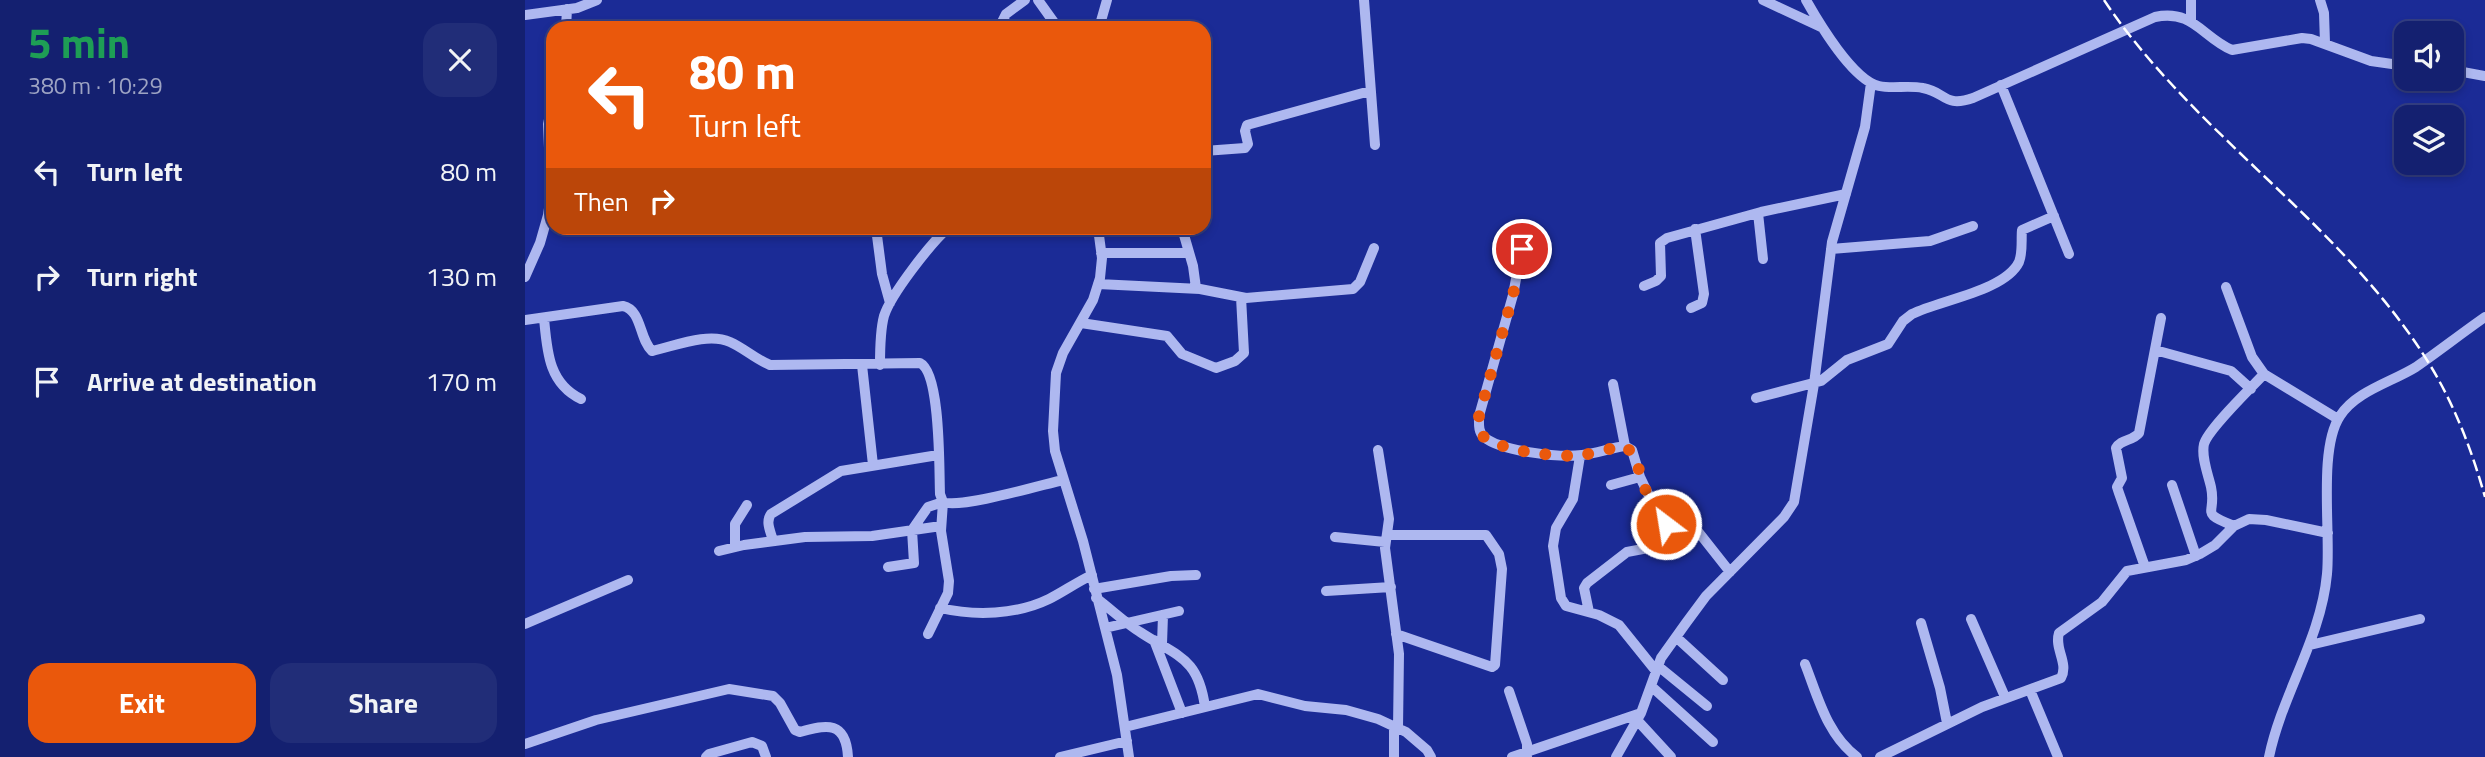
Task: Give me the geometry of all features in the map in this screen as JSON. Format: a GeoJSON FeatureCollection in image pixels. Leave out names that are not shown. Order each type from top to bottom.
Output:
{"type":"FeatureCollection","features":[{"type":"Feature","properties":{"kind":"street"},"geometry":{"type":"LineString","coordinates":[[525,15],[577,8],[597,0]]}},
{"type":"Feature","properties":{"kind":"street"},"geometry":{"type":"LineString","coordinates":[[1002,21],[1006,14],[1025,0]]}},
{"type":"Feature","properties":{"kind":"street"},"geometry":{"type":"LineString","coordinates":[[1038,0],[1053,21]]}},
{"type":"Feature","properties":{"kind":"street"},"geometry":{"type":"LineString","coordinates":[[1102,21],[1107,0]]}},
{"type":"Feature","properties":{"kind":"street"},"geometry":{"type":"LineString","coordinates":[[1364,0],[1375,145]]}},
{"type":"Feature","properties":{"kind":"street"},"geometry":{"type":"LineString","coordinates":[[1763,0],[1822,27]]}},
{"type":"Feature","properties":{"kind":"street"},"geometry":{"type":"LineString","coordinates":[[1807,0],[1822,27],[1845,58],[1871,83],[1883,87],[1925,88],[1953,102],[1967,100],[2155,17],[2172,15],[2191,20],[2232,50],[2302,38],[2325,43],[2371,61],[2394,64]]}},
{"type":"Feature","properties":{"kind":"street"},"geometry":{"type":"LineString","coordinates":[[2191,0],[2191,20]]}},
{"type":"Feature","properties":{"kind":"street"},"geometry":{"type":"LineString","coordinates":[[2320,0],[2324,13],[2325,43]]}},
{"type":"Feature","properties":{"kind":"street"},"geometry":{"type":"LineString","coordinates":[[566,21],[567,9]]}},
{"type":"Feature","properties":{"kind":"street"},"geometry":{"type":"LineString","coordinates":[[2464,72],[2485,76]]}},
{"type":"Feature","properties":{"kind":"street"},"geometry":{"type":"LineString","coordinates":[[1616,757],[1639,717],[1657,669],[1676,637],[1706,596],[1784,517],[1794,502],[1814,384],[1831,249],[1865,127],[1871,83]]}},
{"type":"Feature","properties":{"kind":"street"},"geometry":{"type":"LineString","coordinates":[[2001,85],[2069,254]]}},
{"type":"Feature","properties":{"kind":"street"},"geometry":{"type":"LineString","coordinates":[[1211,150],[1245,148],[1248,144],[1245,131],[1247,125],[1370,91]]}},
{"type":"Feature","properties":{"kind":"street"},"geometry":{"type":"LineString","coordinates":[[1644,286],[1661,276],[1660,243],[1667,238],[1758,213],[1846,194]]}},
{"type":"Feature","properties":{"kind":"street"},"geometry":{"type":"LineString","coordinates":[[1758,213],[1763,259]]}},
{"type":"Feature","properties":{"kind":"street"},"geometry":{"type":"LineString","coordinates":[[1756,398],[1814,384],[1829,376],[1842,363],[1888,344],[1903,321],[1912,314],[1989,286],[2008,276],[2019,260],[2022,230],[2054,216]]}},
{"type":"Feature","properties":{"kind":"street"},"geometry":{"type":"LineString","coordinates":[[525,277],[546,222]]}},
{"type":"Feature","properties":{"kind":"street"},"geometry":{"type":"LineString","coordinates":[[1526,226],[1513,295],[1479,416],[1482,436],[1492,442],[1552,456],[1580,456],[1625,446],[1632,450],[1640,477],[1659,518],[1666,524]]}},
{"type":"Feature","properties":{"kind":"street"},"geometry":{"type":"LineString","coordinates":[[1831,249],[1930,241],[1973,226]]}},
{"type":"Feature","properties":{"kind":"street"},"geometry":{"type":"LineString","coordinates":[[1691,308],[1702,303],[1704,294],[1695,229]]}},
{"type":"Feature","properties":{"kind":"street"},"geometry":{"type":"LineString","coordinates":[[877,235],[881,274],[890,303]]}},
{"type":"Feature","properties":{"kind":"street"},"geometry":{"type":"LineString","coordinates":[[880,365],[884,316],[890,303],[926,251],[941,235]]}},
{"type":"Feature","properties":{"kind":"street"},"geometry":{"type":"LineString","coordinates":[[1099,235],[1101,253],[1098,284],[1081,323],[1063,353],[1056,373],[1053,431],[1055,451],[1072,502],[1117,675],[1129,757]]}},
{"type":"Feature","properties":{"kind":"street"},"geometry":{"type":"LineString","coordinates":[[1184,235],[1196,288]]}},
{"type":"Feature","properties":{"kind":"street"},"geometry":{"type":"LineString","coordinates":[[1098,284],[1196,288],[1241,297],[1353,289],[1360,282],[1374,248]]}},
{"type":"Feature","properties":{"kind":"street"},"geometry":{"type":"LineString","coordinates":[[1101,253],[1189,253]]}},
{"type":"Feature","properties":{"kind":"street"},"geometry":{"type":"LineString","coordinates":[[2226,287],[2252,357],[2264,374],[2338,419]]}},
{"type":"Feature","properties":{"kind":"street"},"geometry":{"type":"LineString","coordinates":[[1081,323],[1167,336],[1182,354],[1216,368],[1235,361],[1244,353],[1241,297]]}},
{"type":"Feature","properties":{"kind":"street"},"geometry":{"type":"LineString","coordinates":[[525,320],[623,306],[630,307],[635,313],[646,343],[652,351],[719,339],[730,342],[769,365],[920,363],[925,366],[929,373],[936,411],[940,494],[943,502],[941,526],[949,581],[948,593],[928,634]]}},
{"type":"Feature","properties":{"kind":"street"},"geometry":{"type":"LineString","coordinates":[[2269,757],[2277,728],[2317,626],[2324,595],[2328,468],[2330,447],[2338,419],[2347,407],[2357,400],[2414,368],[2485,317]]}},
{"type":"Feature","properties":{"kind":"street"},"geometry":{"type":"LineString","coordinates":[[544,318],[550,366],[565,388],[581,399]]}},
{"type":"Feature","properties":{"kind":"street"},"geometry":{"type":"LineString","coordinates":[[2145,567],[2119,493],[2118,485],[2122,478],[2116,448],[2121,442],[2139,433],[2161,318]]}},
{"type":"Feature","properties":{"kind":"street"},"geometry":{"type":"LineString","coordinates":[[2155,350],[2231,371],[2251,388]]}},
{"type":"Feature","properties":{"kind":"street"},"geometry":{"type":"LineString","coordinates":[[862,365],[873,465]]}},
{"type":"Feature","properties":{"kind":"street"},"geometry":{"type":"LineString","coordinates":[[2234,526],[2213,518],[2211,514],[2211,487],[2204,448],[2207,438],[2264,374]]}},
{"type":"Feature","properties":{"kind":"street"},"geometry":{"type":"LineString","coordinates":[[1613,384],[1625,446]]}},
{"type":"Feature","properties":{"kind":"street"},"geometry":{"type":"LineString","coordinates":[[1378,450],[1389,513],[1386,538],[1397,634],[1394,757]]}},
{"type":"Feature","properties":{"kind":"street"},"geometry":{"type":"LineString","coordinates":[[773,541],[768,518],[771,514],[841,471],[938,455]]}},
{"type":"Feature","properties":{"kind":"street"},"geometry":{"type":"LineString","coordinates":[[1580,456],[1573,499],[1556,528],[1553,546],[1560,598],[1566,606],[1589,612],[1619,625],[1657,669],[1707,706]]}},
{"type":"Feature","properties":{"kind":"street"},"geometry":{"type":"LineString","coordinates":[[1611,485],[1640,477]]}},
{"type":"Feature","properties":{"kind":"street"},"geometry":{"type":"LineString","coordinates":[[888,567],[913,563],[912,530],[928,507],[943,502],[966,502],[1063,480]]}},
{"type":"Feature","properties":{"kind":"street"},"geometry":{"type":"LineString","coordinates":[[2172,485],[2196,556]]}},
{"type":"Feature","properties":{"kind":"street"},"geometry":{"type":"LineString","coordinates":[[735,547],[735,524],[747,505]]}},
{"type":"Feature","properties":{"kind":"street"},"geometry":{"type":"LineString","coordinates":[[1589,612],[1584,588],[1587,583],[1627,552],[1648,548],[1666,524],[1682,514],[1730,572]]}},
{"type":"Feature","properties":{"kind":"street"},"geometry":{"type":"LineString","coordinates":[[1880,757],[2005,697],[2055,682],[2063,675],[2064,665],[2057,638],[2061,630],[2102,602],[2127,571],[2208,551],[2234,526],[2249,519],[2328,533]]}},
{"type":"Feature","properties":{"kind":"street"},"geometry":{"type":"LineString","coordinates":[[719,551],[805,537],[872,536],[941,526]]}},
{"type":"Feature","properties":{"kind":"street"},"geometry":{"type":"LineString","coordinates":[[1335,537],[1486,536],[1499,554],[1502,569],[1495,665],[1492,667],[1397,634]]}},
{"type":"Feature","properties":{"kind":"street"},"geometry":{"type":"LineString","coordinates":[[940,608],[965,614],[1022,609],[1051,598],[1092,575]]}},
{"type":"Feature","properties":{"kind":"street"},"geometry":{"type":"LineString","coordinates":[[1095,593],[1171,576],[1196,575]]}},
{"type":"Feature","properties":{"kind":"street"},"geometry":{"type":"LineString","coordinates":[[525,624],[628,580]]}},
{"type":"Feature","properties":{"kind":"street"},"geometry":{"type":"LineString","coordinates":[[1326,591],[1391,587]]}},
{"type":"Feature","properties":{"kind":"street"},"geometry":{"type":"LineString","coordinates":[[1095,593],[1135,629],[1158,642],[1197,672],[1205,707]]}},
{"type":"Feature","properties":{"kind":"street"},"geometry":{"type":"LineString","coordinates":[[1105,628],[1179,611]]}},
{"type":"Feature","properties":{"kind":"street"},"geometry":{"type":"LineString","coordinates":[[1163,615],[1158,642],[1182,713]]}},
{"type":"Feature","properties":{"kind":"street"},"geometry":{"type":"LineString","coordinates":[[1972,619],[2005,697]]}},
{"type":"Feature","properties":{"kind":"street"},"geometry":{"type":"LineString","coordinates":[[2310,645],[2420,620]]}},
{"type":"Feature","properties":{"kind":"street"},"geometry":{"type":"LineString","coordinates":[[1921,622],[1947,723]]}},
{"type":"Feature","properties":{"kind":"street"},"geometry":{"type":"LineString","coordinates":[[1676,637],[1723,680]]}},
{"type":"Feature","properties":{"kind":"street"},"geometry":{"type":"LineString","coordinates":[[1805,664],[1828,723],[1839,741],[1857,757]]}},
{"type":"Feature","properties":{"kind":"street"},"geometry":{"type":"LineString","coordinates":[[1651,686],[1713,742]]}},
{"type":"Feature","properties":{"kind":"street"},"geometry":{"type":"LineString","coordinates":[[525,744],[596,720],[729,689],[773,696],[795,730],[800,732],[827,725],[834,727],[841,733],[848,757]]}},
{"type":"Feature","properties":{"kind":"street"},"geometry":{"type":"LineString","coordinates":[[2030,690],[2058,757]]}},
{"type":"Feature","properties":{"kind":"street"},"geometry":{"type":"LineString","coordinates":[[1509,691],[1527,744],[1527,754]]}},
{"type":"Feature","properties":{"kind":"street"},"geometry":{"type":"LineString","coordinates":[[1125,727],[1258,694],[1304,706],[1346,710],[1378,719],[1419,742],[1431,757]]}},
{"type":"Feature","properties":{"kind":"street"},"geometry":{"type":"LineString","coordinates":[[1512,757],[1639,717]]}},
{"type":"Feature","properties":{"kind":"street"},"geometry":{"type":"LineString","coordinates":[[1639,717],[1668,756]]}},
{"type":"Feature","properties":{"kind":"street"},"geometry":{"type":"LineString","coordinates":[[1060,757],[1127,741]]}},
{"type":"Feature","properties":{"kind":"street"},"geometry":{"type":"LineString","coordinates":[[706,757],[752,742],[762,746],[766,757]]}},
{"type":"Feature","properties":{"kind":"railway"},"geometry":{"type":"LineString","coordinates":[[2104,0],[2141,49],[2181,95],[2313,223],[2395,314],[2430,365],[2447,396],[2485,497]]}},
{"type":"Feature","properties":{"kind":"route"},"geometry":{"type":"LineString","coordinates":[[1522,249],[1513,295],[1479,416],[1482,436],[1492,442],[1552,456],[1580,456],[1625,446],[1632,450],[1640,477],[1659,518],[1666,524]]}}]}
